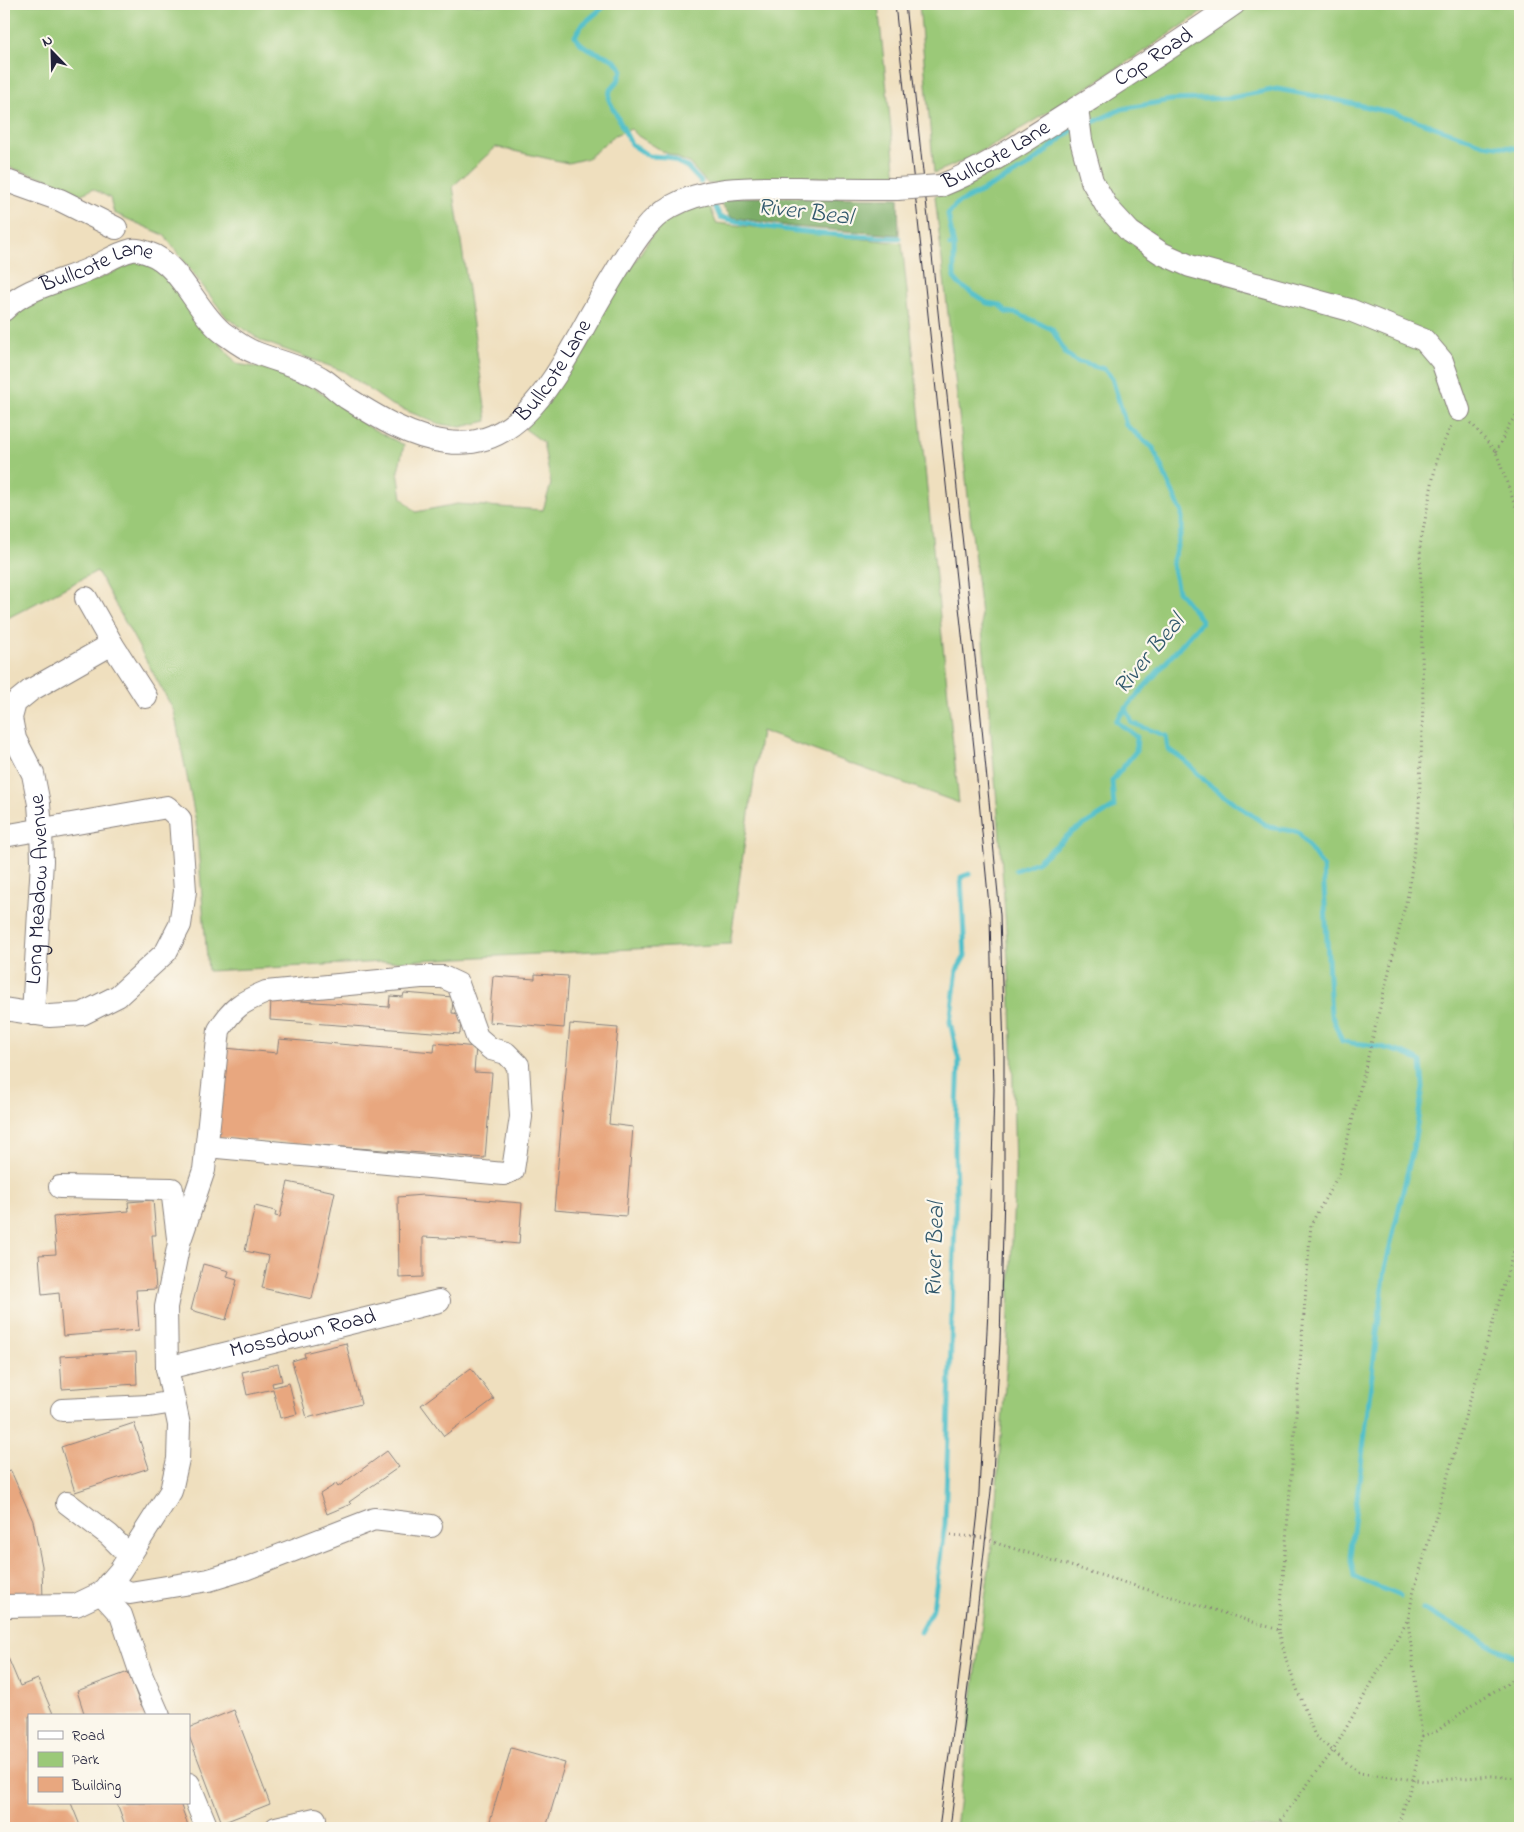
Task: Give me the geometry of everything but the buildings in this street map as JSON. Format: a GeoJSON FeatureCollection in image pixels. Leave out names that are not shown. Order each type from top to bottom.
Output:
{"type":"FeatureCollection","features":[{"type":"Feature","properties":{"kind":"street","name":"Cop Road"},"geometry":{"type":"LineString","coordinates":[[1098,94],[1180,42],[1234,4]]}},
{"type":"Feature","properties":{"kind":"street","name":"Bullcote Lane"},"geometry":{"type":"LineString","coordinates":[[4,310],[13,301],[29,292],[75,276],[111,258],[134,249],[145,252],[155,256],[171,268],[204,313],[220,330],[242,346],[321,378],[345,396],[410,432],[447,442],[467,443],[482,440],[499,433],[510,427],[532,409],[553,380],[605,290],[643,230],[666,208],[690,197],[717,191],[745,188],[897,189],[940,186],[963,177],[1011,150],[1098,94]]}},
{"type":"Feature","properties":{"kind":"street"},"geometry":{"type":"LineString","coordinates":[[1076,108],[1081,140],[1092,181],[1107,207],[1130,232],[1161,253],[1190,266],[1350,310],[1424,340],[1442,361],[1459,410]]}},
{"type":"Feature","properties":{"kind":"street"},"geometry":{"type":"LineString","coordinates":[[4,180],[60,200],[116,228]]}},
{"type":"Feature","properties":{"kind":"street"},"geometry":{"type":"LineString","coordinates":[[86,598],[112,644],[146,697]]}},
{"type":"Feature","properties":{"kind":"street","name":"Long Meadow Avenue"},"geometry":{"type":"LineString","coordinates":[[33,1014],[42,861],[41,830],[33,774],[16,740],[11,718],[15,703],[31,690],[112,644]]}},
{"type":"Feature","properties":{"kind":"street"},"geometry":{"type":"LineString","coordinates":[[4,836],[167,807],[180,820],[185,891],[180,925],[166,952],[118,996],[82,1014],[49,1016],[4,1010]]}},
{"type":"Feature","properties":{"kind":"street"},"geometry":{"type":"LineString","coordinates":[[4,1606],[76,1605],[105,1588],[130,1556],[171,1491],[178,1460],[179,1425],[168,1368],[166,1307],[179,1243],[204,1170],[219,1030],[229,1013],[249,999],[266,992],[421,976],[443,977],[458,984],[477,1037],[491,1049],[506,1053],[518,1065],[521,1117],[513,1170],[504,1174],[207,1146]]}},
{"type":"Feature","properties":{"kind":"street"},"geometry":{"type":"LineString","coordinates":[[60,1187],[172,1189],[179,1243]]}},
{"type":"Feature","properties":{"kind":"street","name":"Mossdown Road"},"geometry":{"type":"LineString","coordinates":[[168,1368],[439,1301]]}},
{"type":"Feature","properties":{"kind":"street"},"geometry":{"type":"LineString","coordinates":[[62,1410],[149,1406],[174,1402]]}},
{"type":"Feature","properties":{"kind":"street"},"geometry":{"type":"LineString","coordinates":[[67,1503],[109,1535],[130,1556]]}},
{"type":"Feature","properties":{"kind":"street"},"geometry":{"type":"LineString","coordinates":[[105,1588],[130,1593],[209,1580],[245,1569],[374,1519],[431,1526]]}},
{"type":"Feature","properties":{"kind":"street"},"geometry":{"type":"LineString","coordinates":[[105,1588],[121,1615],[142,1677],[158,1714]]}},
{"type":"Feature","properties":{"kind":"street"},"geometry":{"type":"LineString","coordinates":[[190,1786],[207,1828]]}},
{"type":"Feature","properties":{"kind":"street"},"geometry":{"type":"LineString","coordinates":[[276,1828],[315,1819]]}},
{"type":"Feature","properties":{"kind":"path"},"geometry":{"type":"LineString","coordinates":[[1520,519],[1496,452],[1459,410],[1437,458],[1420,546],[1423,704],[1419,809],[1409,890],[1339,1174],[1311,1224],[1279,1630],[1286,1660],[1315,1736],[1359,1772],[1424,1781],[1492,1776],[1520,1778]]}},
{"type":"Feature","properties":{"kind":"path"},"geometry":{"type":"LineString","coordinates":[[1496,452],[1509,425],[1520,410]]}},
{"type":"Feature","properties":{"kind":"path"},"geometry":{"type":"LineString","coordinates":[[1397,1828],[1413,1780],[1422,1736],[1408,1619],[1413,1594],[1520,1230]]}},
{"type":"Feature","properties":{"kind":"path"},"geometry":{"type":"LineString","coordinates":[[951,1535],[986,1538],[999,1544],[1279,1630]]}},
{"type":"Feature","properties":{"kind":"path"},"geometry":{"type":"LineString","coordinates":[[1274,1828],[1332,1751],[1408,1619]]}},
{"type":"Feature","properties":{"kind":"path"},"geometry":{"type":"LineString","coordinates":[[1422,1736],[1437,1731],[1476,1702],[1520,1676]]}},
{"type":"Feature","properties":{"kind":"green space"},"geometry":{"type":"Polygon","coordinates":[[[4,4],[878,4],[896,177],[820,178],[708,184],[689,163],[664,152],[638,136],[631,129],[615,135],[588,158],[568,163],[496,147],[453,186],[487,421],[461,427],[439,424],[390,404],[343,371],[262,341],[227,318],[164,235],[114,213],[110,198],[93,189],[79,195],[51,180],[4,166],[4,4]]]}},
{"type":"Feature","properties":{"kind":"green space"},"geometry":{"type":"Polygon","coordinates":[[[919,4],[1214,4],[1138,55],[1015,132],[967,159],[934,173],[919,4]]]}},
{"type":"Feature","properties":{"kind":"green space"},"geometry":{"type":"Polygon","coordinates":[[[1243,4],[1520,4],[1520,1828],[956,1828],[993,1536],[1007,1361],[1015,1170],[1011,1002],[999,825],[980,606],[935,196],[1243,4]]]}},
{"type":"Feature","properties":{"kind":"green space"},"geometry":{"type":"Polygon","coordinates":[[[738,197],[898,198],[899,235],[793,227],[731,217],[719,201],[738,197]]]}},
{"type":"Feature","properties":{"kind":"green space"},"geometry":{"type":"Polygon","coordinates":[[[708,201],[716,223],[902,243],[959,803],[761,731],[730,944],[208,971],[196,822],[174,711],[97,571],[4,620],[4,327],[20,310],[136,262],[150,265],[162,274],[237,364],[296,374],[369,427],[404,445],[398,471],[402,498],[416,512],[457,504],[543,510],[551,484],[543,442],[525,429],[659,225],[708,201]]]}},
{"type":"Feature","properties":{"kind":"waterway","name":"River Beal"},"geometry":{"type":"LineString","coordinates":[[607,4],[582,25],[575,36],[586,47],[612,59],[622,70],[618,81],[610,90],[609,100],[631,144],[649,156],[667,157],[687,167],[701,182]]}},
{"type":"Feature","properties":{"kind":"waterway"},"geometry":{"type":"LineString","coordinates":[[1089,124],[1122,109],[1171,100],[1230,98],[1277,89],[1398,114],[1483,144],[1520,149]]}},
{"type":"Feature","properties":{"kind":"waterway"},"geometry":{"type":"LineString","coordinates":[[954,247],[948,214],[957,204],[1027,167],[1072,130]]}},
{"type":"Feature","properties":{"kind":"waterway","name":"River Beal"},"geometry":{"type":"LineString","coordinates":[[715,206],[720,217],[786,230],[899,238]]}},
{"type":"Feature","properties":{"kind":"waterway","name":"River Beal"},"geometry":{"type":"LineString","coordinates":[[950,245],[954,247],[954,278],[960,285],[987,303],[1000,305],[1006,312],[1018,314],[1052,329],[1066,354],[1076,361],[1104,369],[1112,378],[1126,425],[1153,448],[1182,513],[1182,528],[1172,564],[1178,591],[1202,621],[1116,721],[1137,737],[1136,751],[1112,781],[1114,807],[1072,832],[1037,862],[1016,870]]}},
{"type":"Feature","properties":{"kind":"waterway"},"geometry":{"type":"LineString","coordinates":[[1126,708],[1132,723],[1166,736],[1168,749],[1184,760],[1209,785],[1269,827],[1298,832],[1323,867],[1331,1014],[1342,1041],[1389,1049],[1403,1053],[1421,1062],[1423,1087],[1414,1144],[1385,1268],[1350,1556],[1354,1577],[1400,1596]]}},
{"type":"Feature","properties":{"kind":"waterway","name":"River Beal"},"geometry":{"type":"LineString","coordinates":[[920,1632],[933,1608],[945,1524],[959,1061],[950,1022],[957,970],[965,956],[961,877],[969,874]]}},
{"type":"Feature","properties":{"kind":"waterway"},"geometry":{"type":"LineString","coordinates":[[1422,1609],[1520,1660]]}},
{"type":"Feature","properties":{"kind":"tram line"},"geometry":{"type":"LineString","coordinates":[[895,4],[990,916],[994,1090],[988,1310],[978,1512],[957,1696],[939,1828]]}},
{"type":"Feature","properties":{"kind":"tram line"},"geometry":{"type":"LineString","coordinates":[[905,4],[976,666],[1000,915],[1004,1053],[1004,1193],[1000,1341],[993,1474],[950,1828]]}}]}
